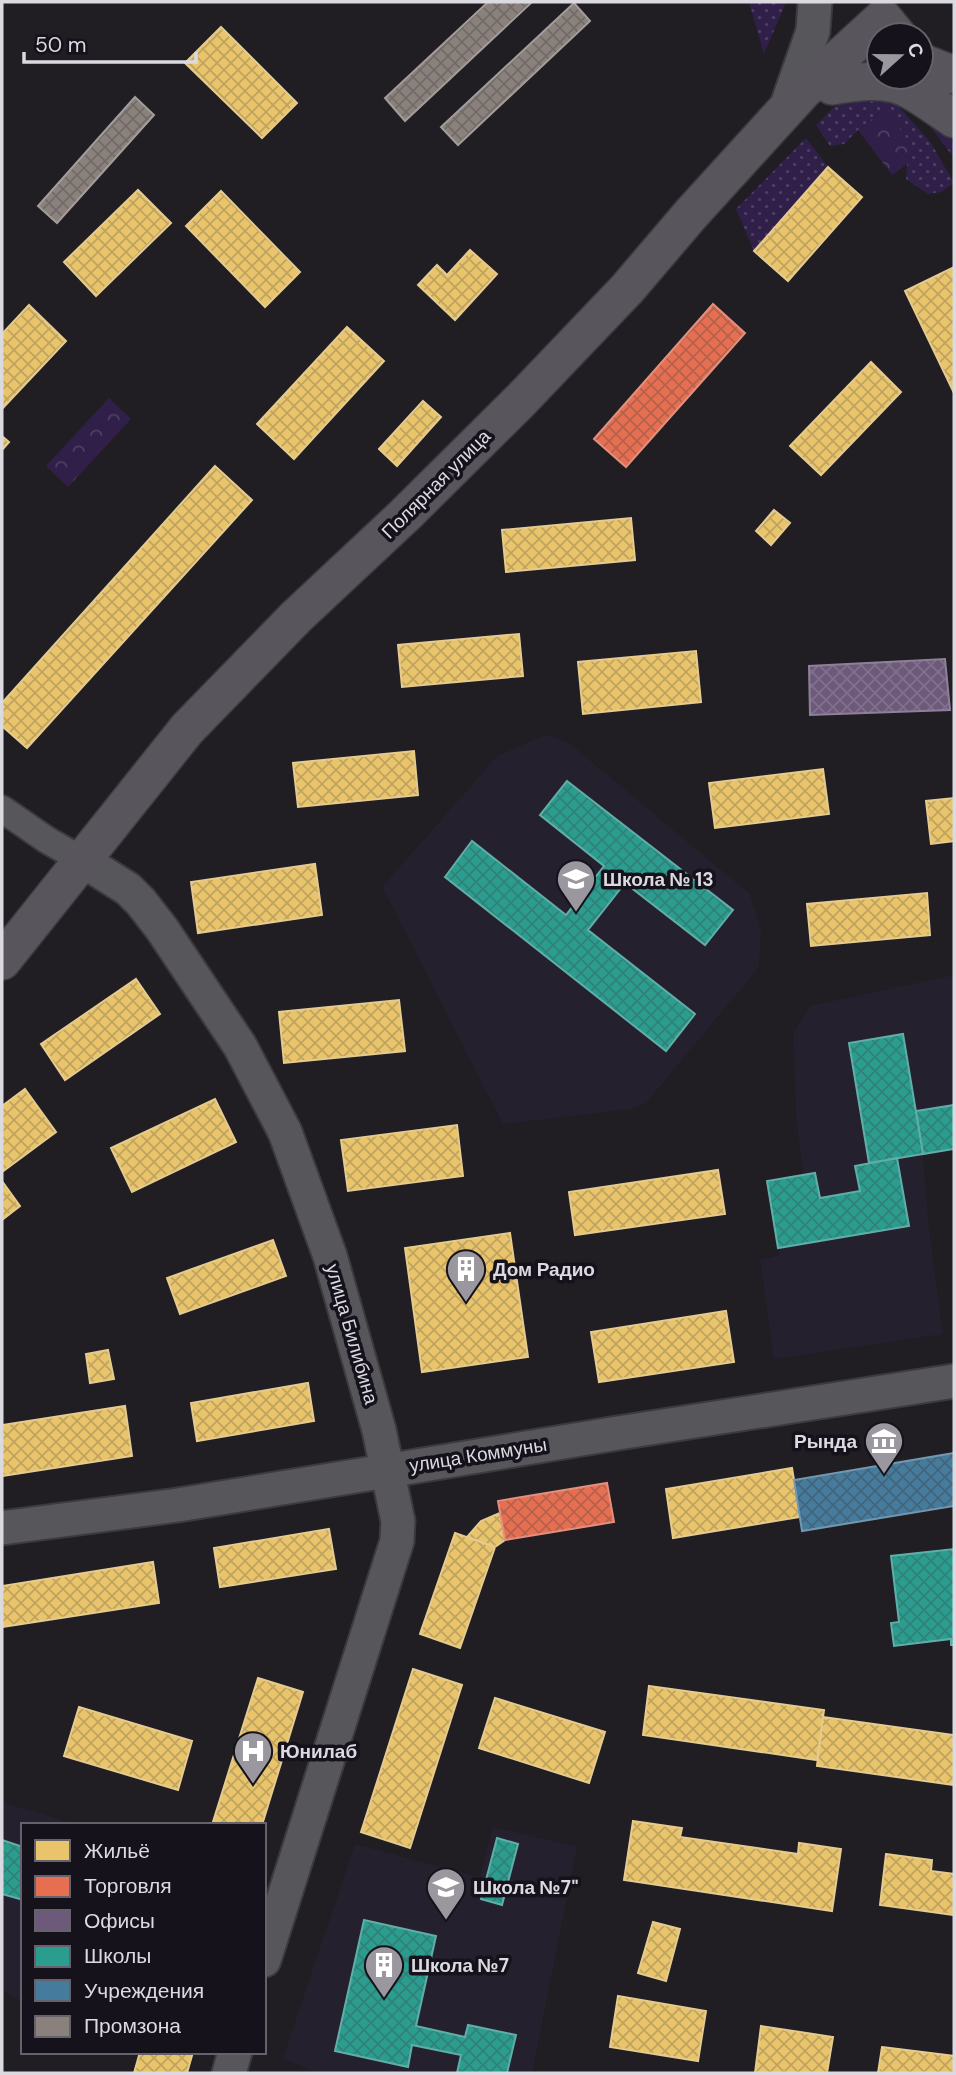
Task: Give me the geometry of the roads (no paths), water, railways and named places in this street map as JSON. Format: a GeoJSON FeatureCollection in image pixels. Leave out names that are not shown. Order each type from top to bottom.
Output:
{"type":"FeatureCollection","features":[{"type":"Feature","properties":{"kind":"main road","name":"Полярная улица"},"geometry":{"type":"LineString","coordinates":[[2,961],[187,729],[296,617],[405,515],[521,400],[627,289],[803,90],[884,18]]}},
{"type":"Feature","properties":{"kind":"main road"},"geometry":{"type":"LineString","coordinates":[[935,69],[954,75]]}},
{"type":"Feature","properties":{"kind":"main road"},"geometry":{"type":"LineString","coordinates":[[785,111],[832,86],[865,75]]}},
{"type":"Feature","properties":{"kind":"main road"},"geometry":{"type":"LineString","coordinates":[[832,86],[877,80],[896,83],[913,91],[954,119]]}},
{"type":"Feature","properties":{"kind":"main road"},"geometry":{"type":"LineString","coordinates":[[935,83],[954,109]]}},
{"type":"Feature","properties":{"kind":"street"},"geometry":{"type":"LineString","coordinates":[[785,111],[813,31],[815,2]]}},
{"type":"Feature","properties":{"kind":"street","name":"улица Билибина"},"geometry":{"type":"LineString","coordinates":[[2,809],[128,890],[141,902],[240,1046],[285,1132],[330,1256],[379,1430],[398,1521],[397,1541],[266,1954]]}},
{"type":"Feature","properties":{"kind":"street","name":"улица Коммуны"},"geometry":{"type":"LineString","coordinates":[[2,1528],[178,1505],[954,1381]]}},
{"type":"Feature","properties":{"kind":"street"},"geometry":{"type":"LineString","coordinates":[[229,2073],[234,2054]]}},
{"type":"Feature","properties":{"kind":"place","name":"Школа № 13"},"geometry":{"type":"Point","coordinates":[576,913]}},
{"type":"Feature","properties":{"kind":"place","name":"Дом Радио"},"geometry":{"type":"Point","coordinates":[466,1303]}},
{"type":"Feature","properties":{"kind":"place","name":"Рында"},"geometry":{"type":"Point","coordinates":[884,1475]}},
{"type":"Feature","properties":{"kind":"place","name":"Юнилаб"},"geometry":{"type":"Point","coordinates":[253,1785]}},
{"type":"Feature","properties":{"kind":"place","name":"Школа №7\""},"geometry":{"type":"Point","coordinates":[446,1921]}},
{"type":"Feature","properties":{"kind":"place","name":"Школа №7"},"geometry":{"type":"Point","coordinates":[384,1999]}}]}
